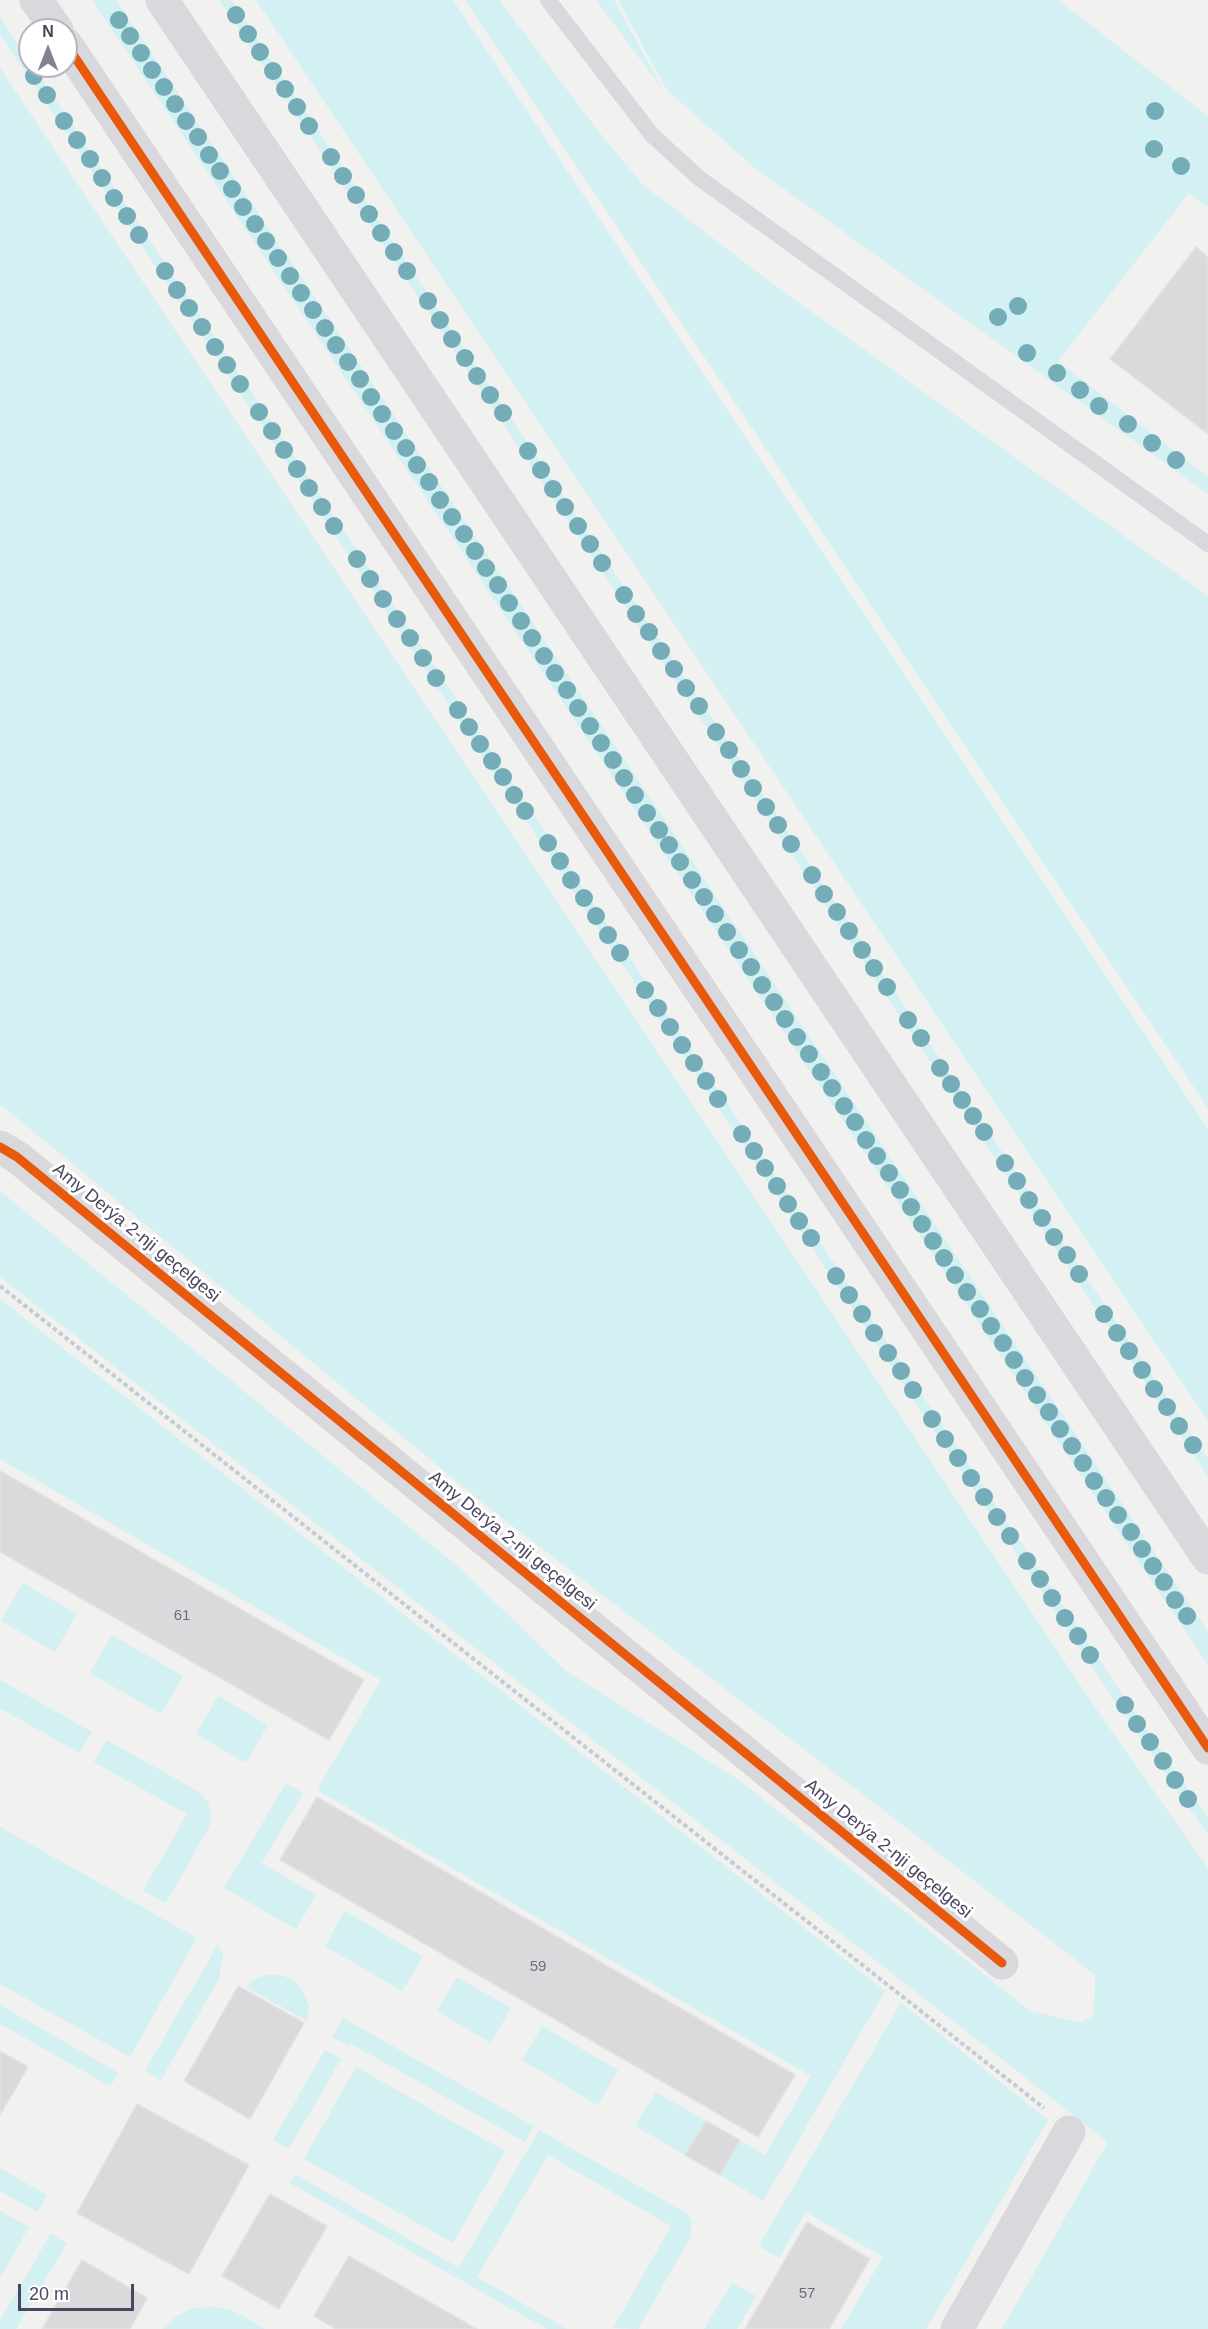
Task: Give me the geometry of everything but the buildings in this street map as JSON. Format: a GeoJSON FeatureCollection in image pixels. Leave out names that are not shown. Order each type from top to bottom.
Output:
{"type":"FeatureCollection","features":[{"type":"Feature","properties":{"kind":"street"},"geometry":{"type":"LineString","coordinates":[[36,0],[49,18]]}},
{"type":"Feature","properties":{"kind":"street"},"geometry":{"type":"LineString","coordinates":[[162,0],[1208,1558]]}},
{"type":"Feature","properties":{"kind":"street"},"geometry":{"type":"LineString","coordinates":[[78,62],[1208,1748]]}},
{"type":"Feature","properties":{"kind":"street","name":"Amy Derýa 2-nji geçelgesi"},"geometry":{"type":"LineString","coordinates":[[0,1147],[17,1157],[1002,1963]]}},
{"type":"Feature","properties":{"kind":"street"},"geometry":{"type":"LineString","coordinates":[[957,2329],[1070,2132]]}},
{"type":"Feature","properties":{"kind":"lane"},"geometry":{"type":"LineString","coordinates":[[548,0],[651,135],[699,178],[1208,544]]}},
{"type":"Feature","properties":{"kind":"path"},"geometry":{"type":"LineString","coordinates":[[0,1286],[1033,2099],[1070,2132]]}},
{"type":"Feature","properties":{"kind":"shaded area"},"geometry":{"type":"Polygon","coordinates":[[[92,0],[116,0],[1208,1632],[1208,1665],[92,0]]]}},
{"type":"Feature","properties":{"kind":"shaded area"},"geometry":{"type":"Polygon","coordinates":[[[219,0],[231,0],[1208,1459],[1208,1476],[219,0]]]}},
{"type":"Feature","properties":{"kind":"shaded area"},"geometry":{"type":"Polygon","coordinates":[[[256,0],[453,0],[1208,1129],[1208,1421],[256,0]]]}},
{"type":"Feature","properties":{"kind":"shaded area"},"geometry":{"type":"Polygon","coordinates":[[[465,0],[499,0],[599,132],[643,185],[781,290],[1208,596],[1208,1108],[465,0]]]}},
{"type":"Feature","properties":{"kind":"shaded area"},"geometry":{"type":"Polygon","coordinates":[[[596,0],[614,0],[663,90],[596,0]]]}},
{"type":"Feature","properties":{"kind":"shaded area"},"geometry":{"type":"Polygon","coordinates":[[[618,0],[1058,0],[1208,116],[1208,207],[1189,193],[1058,361],[1208,477],[1208,494],[756,169],[667,90],[618,0]]]}},
{"type":"Feature","properties":{"kind":"shaded area"},"geometry":{"type":"Polygon","coordinates":[[[0,17],[18,44],[18,61],[0,34],[0,17]]]}},
{"type":"Feature","properties":{"kind":"shaded area"},"geometry":{"type":"Polygon","coordinates":[[[0,68],[1101,1716],[1208,1868],[1208,2329],[1002,2329],[1108,2142],[0,1277],[0,1191],[462,1570],[566,1671],[739,1780],[1030,2011],[1081,2023],[1094,2015],[1095,1975],[484,1504],[0,1104],[0,68]]]}},
{"type":"Feature","properties":{"kind":"shaded area"},"geometry":{"type":"Polygon","coordinates":[[[29,78],[41,78],[1127,1701],[1208,1818],[1208,1835],[1119,1707],[29,78]]]}},
{"type":"Feature","properties":{"kind":"shaded area"},"geometry":{"type":"Polygon","coordinates":[[[0,1299],[885,1991],[763,2201],[720,2175],[740,2140],[765,2155],[811,2076],[317,1790],[381,1680],[0,1459],[0,1299]]]}},
{"type":"Feature","properties":{"kind":"shaded area"},"geometry":{"type":"Polygon","coordinates":[[[23,1583],[77,1614],[55,1652],[1,1621],[23,1583]]]}},
{"type":"Feature","properties":{"kind":"shaded area"},"geometry":{"type":"Polygon","coordinates":[[[112,1635],[183,1676],[161,1714],[90,1673],[112,1635]]]}},
{"type":"Feature","properties":{"kind":"shaded area"},"geometry":{"type":"Polygon","coordinates":[[[0,1680],[92,1732],[79,1753],[0,1708],[0,1680]]]}},
{"type":"Feature","properties":{"kind":"shaded area"},"geometry":{"type":"Polygon","coordinates":[[[218,1696],[268,1725],[246,1763],[196,1734],[218,1696]]]}},
{"type":"Feature","properties":{"kind":"shaded area"},"geometry":{"type":"Polygon","coordinates":[[[107,1740],[199,1792],[208,1802],[211,1815],[209,1827],[166,1903],[143,1891],[187,1814],[94,1762],[107,1740]]]}},
{"type":"Feature","properties":{"kind":"shaded area"},"geometry":{"type":"Polygon","coordinates":[[[286,1783],[303,1793],[262,1863],[316,1895],[296,1929],[224,1888],[286,1783]]]}},
{"type":"Feature","properties":{"kind":"shaded area"},"geometry":{"type":"Polygon","coordinates":[[[0,1827],[197,1938],[130,2057],[0,1984],[0,1827]]]}},
{"type":"Feature","properties":{"kind":"shaded area"},"geometry":{"type":"Polygon","coordinates":[[[345,1911],[423,1957],[402,1991],[325,1946],[345,1911]]]}},
{"type":"Feature","properties":{"kind":"shaded area"},"geometry":{"type":"Polygon","coordinates":[[[218,1944],[223,1954],[219,1979],[161,2080],[145,2071],[218,1944]]]}},
{"type":"Feature","properties":{"kind":"shaded area"},"geometry":{"type":"Polygon","coordinates":[[[270,1974],[284,1976],[296,1982],[305,1994],[309,2007],[307,2021],[246,1987],[256,1978],[270,1974]]]}},
{"type":"Feature","properties":{"kind":"shaded area"},"geometry":{"type":"Polygon","coordinates":[[[457,1977],[511,2008],[491,2043],[437,2011],[457,1977]]]}},
{"type":"Feature","properties":{"kind":"shaded area"},"geometry":{"type":"Polygon","coordinates":[[[901,2003],[1048,2120],[926,2329],[841,2329],[883,2257],[806,2212],[779,2258],[759,2246],[901,2003]]]}},
{"type":"Feature","properties":{"kind":"shaded area"},"geometry":{"type":"Polygon","coordinates":[[[0,2005],[119,2073],[110,2086],[0,2024],[0,2005]]]}},
{"type":"Feature","properties":{"kind":"shaded area"},"geometry":{"type":"Polygon","coordinates":[[[343,2018],[534,2126],[525,2142],[350,2043],[349,2046],[332,2037],[343,2018]]]}},
{"type":"Feature","properties":{"kind":"shaded area"},"geometry":{"type":"Polygon","coordinates":[[[542,2026],[618,2070],[598,2105],[522,2060],[542,2026]]]}},
{"type":"Feature","properties":{"kind":"shaded area"},"geometry":{"type":"Polygon","coordinates":[[[325,2050],[341,2059],[289,2149],[273,2140],[325,2050]]]}},
{"type":"Feature","properties":{"kind":"shaded area"},"geometry":{"type":"Polygon","coordinates":[[[356,2067],[505,2151],[453,2243],[304,2159],[356,2067]]]}},
{"type":"Feature","properties":{"kind":"shaded area"},"geometry":{"type":"Polygon","coordinates":[[[656,2092],[706,2121],[685,2155],[635,2126],[656,2092]]]}},
{"type":"Feature","properties":{"kind":"shaded area"},"geometry":{"type":"Polygon","coordinates":[[[539,2130],[688,2214],[692,2221],[690,2238],[638,2329],[613,2328],[671,2226],[548,2155],[477,2277],[567,2329],[547,2329],[290,2183],[295,2174],[459,2268],[539,2130]]]}},
{"type":"Feature","properties":{"kind":"shaded area"},"geometry":{"type":"Polygon","coordinates":[[[0,2168],[47,2195],[37,2212],[0,2191],[0,2168]]]}},
{"type":"Feature","properties":{"kind":"shaded area"},"geometry":{"type":"Polygon","coordinates":[[[0,2211],[29,2227],[0,2278],[0,2211]]]}},
{"type":"Feature","properties":{"kind":"shaded area"},"geometry":{"type":"Polygon","coordinates":[[[51,2233],[67,2243],[16,2329],[0,2329],[0,2321],[51,2233]]]}},
{"type":"Feature","properties":{"kind":"shaded area"},"geometry":{"type":"Polygon","coordinates":[[[732,2283],[756,2296],[737,2329],[704,2329],[732,2283]]]}},
{"type":"Feature","properties":{"kind":"shaded area"},"geometry":{"type":"Polygon","coordinates":[[[209,2307],[230,2309],[265,2329],[163,2329],[174,2318],[190,2309],[209,2307]]]}},
{"type":"Feature","properties":{"kind":"cycle path"},"geometry":{"type":"LineString","coordinates":[[78,62],[1208,1748]]}},
{"type":"Feature","properties":{"kind":"cycle path"},"geometry":{"type":"LineString","coordinates":[[0,1147],[17,1157],[1002,1963]]}}]}
